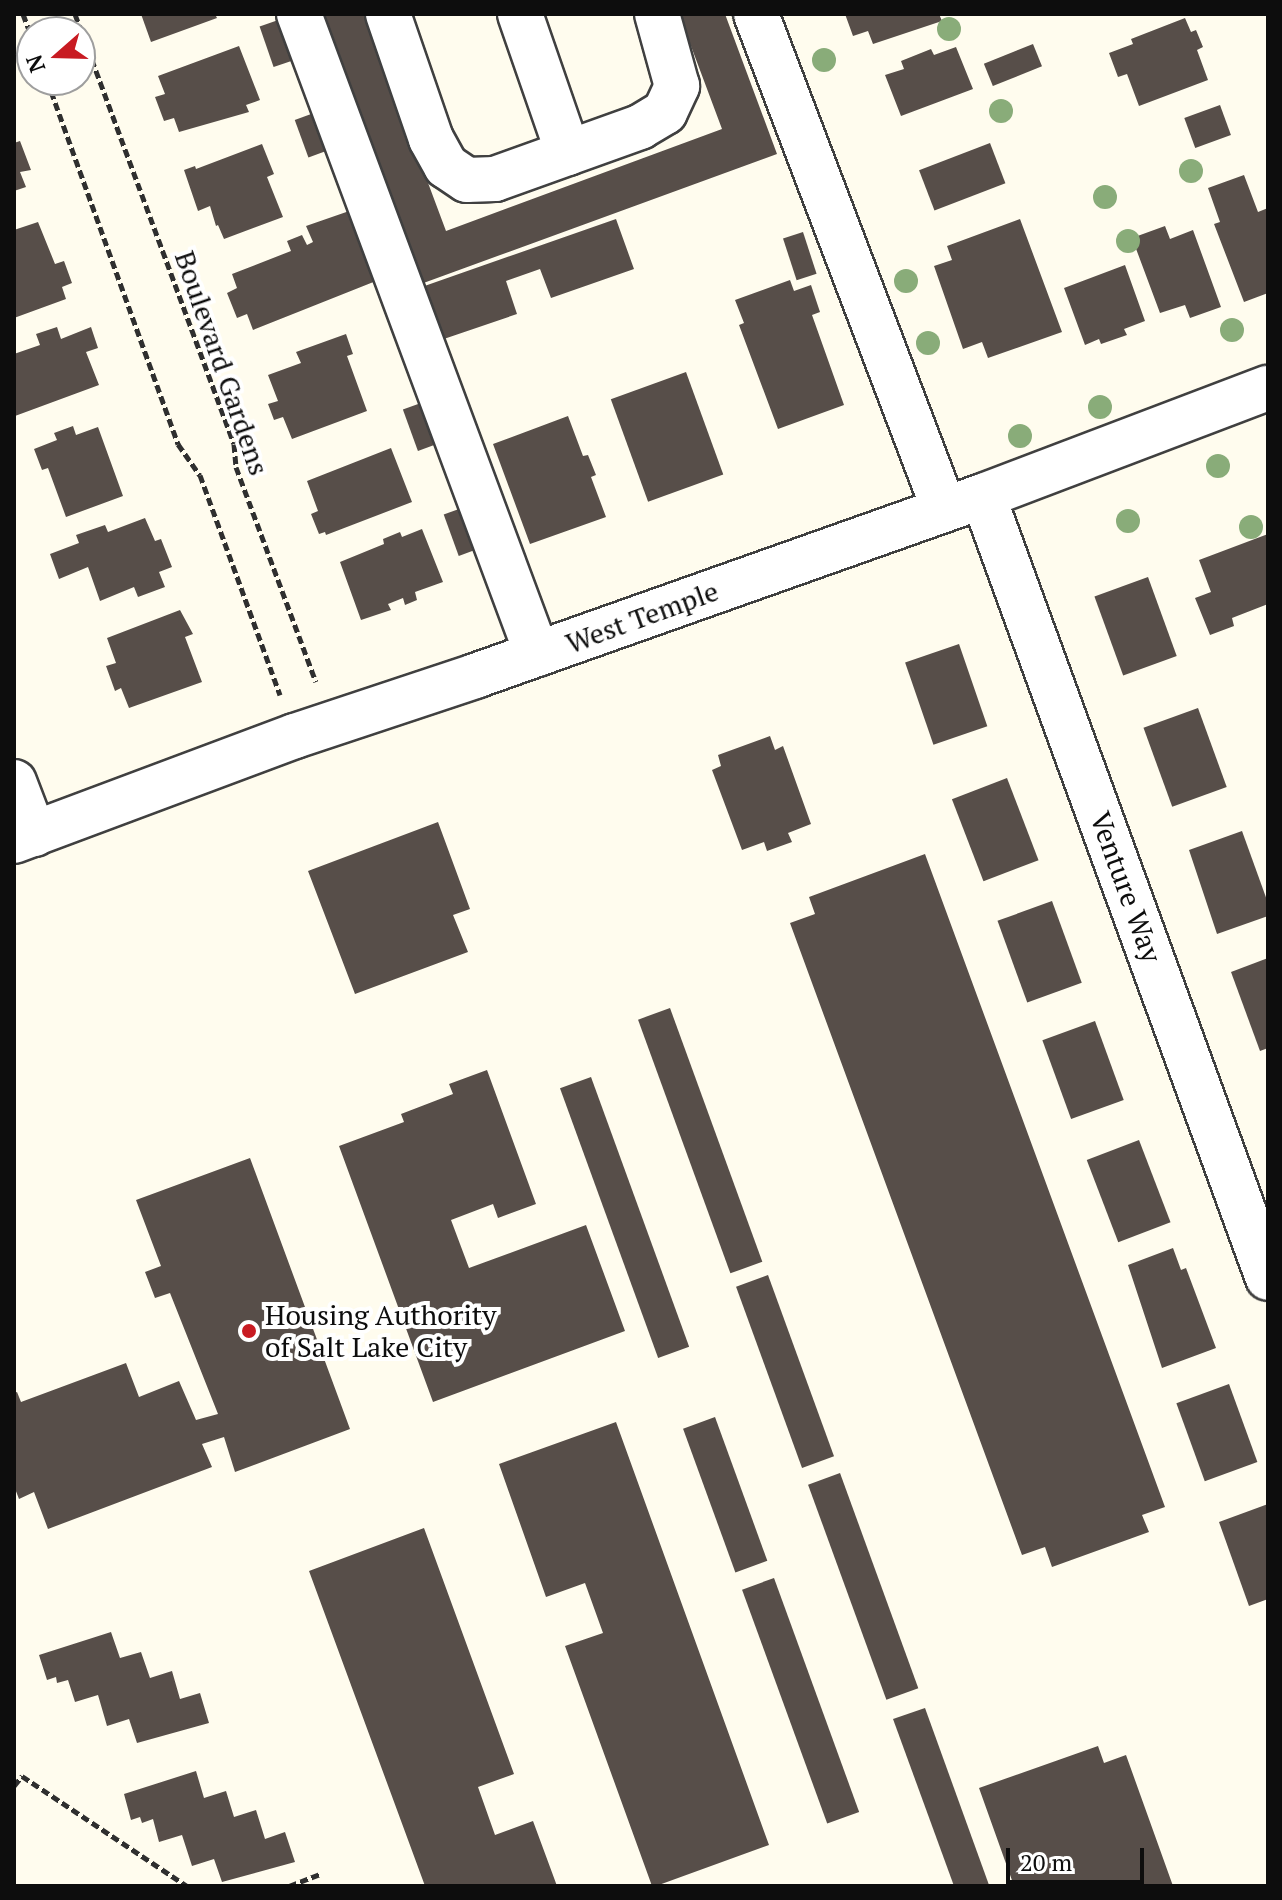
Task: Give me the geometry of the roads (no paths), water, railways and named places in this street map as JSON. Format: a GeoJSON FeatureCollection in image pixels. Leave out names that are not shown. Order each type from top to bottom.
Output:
{"type":"FeatureCollection","features":[{"type":"Feature","properties":{"kind":"street"},"geometry":{"type":"LineString","coordinates":[[299,14],[537,654]]}},
{"type":"Feature","properties":{"kind":"street"},"geometry":{"type":"LineString","coordinates":[[388,14],[431,139],[446,166],[467,180],[495,179],[640,127],[665,112],[677,86],[657,14]]}},
{"type":"Feature","properties":{"kind":"street"},"geometry":{"type":"LineString","coordinates":[[520,14],[568,153]]}},
{"type":"Feature","properties":{"kind":"street","name":"Venture Way"},"geometry":{"type":"LineString","coordinates":[[756,14],[964,502],[1268,1278]]}},
{"type":"Feature","properties":{"kind":"street","name":"West Temple"},"geometry":{"type":"LineString","coordinates":[[24,837],[314,730],[964,502],[1268,388]]}},
{"type":"Feature","properties":{"kind":"street"},"geometry":{"type":"LineString","coordinates":[[14,782],[24,837]]}},
{"type":"Feature","properties":{"kind":"place","name":"Housing Authority of Salt Lake City"},"geometry":{"type":"Point","coordinates":[249,1331]}}]}
